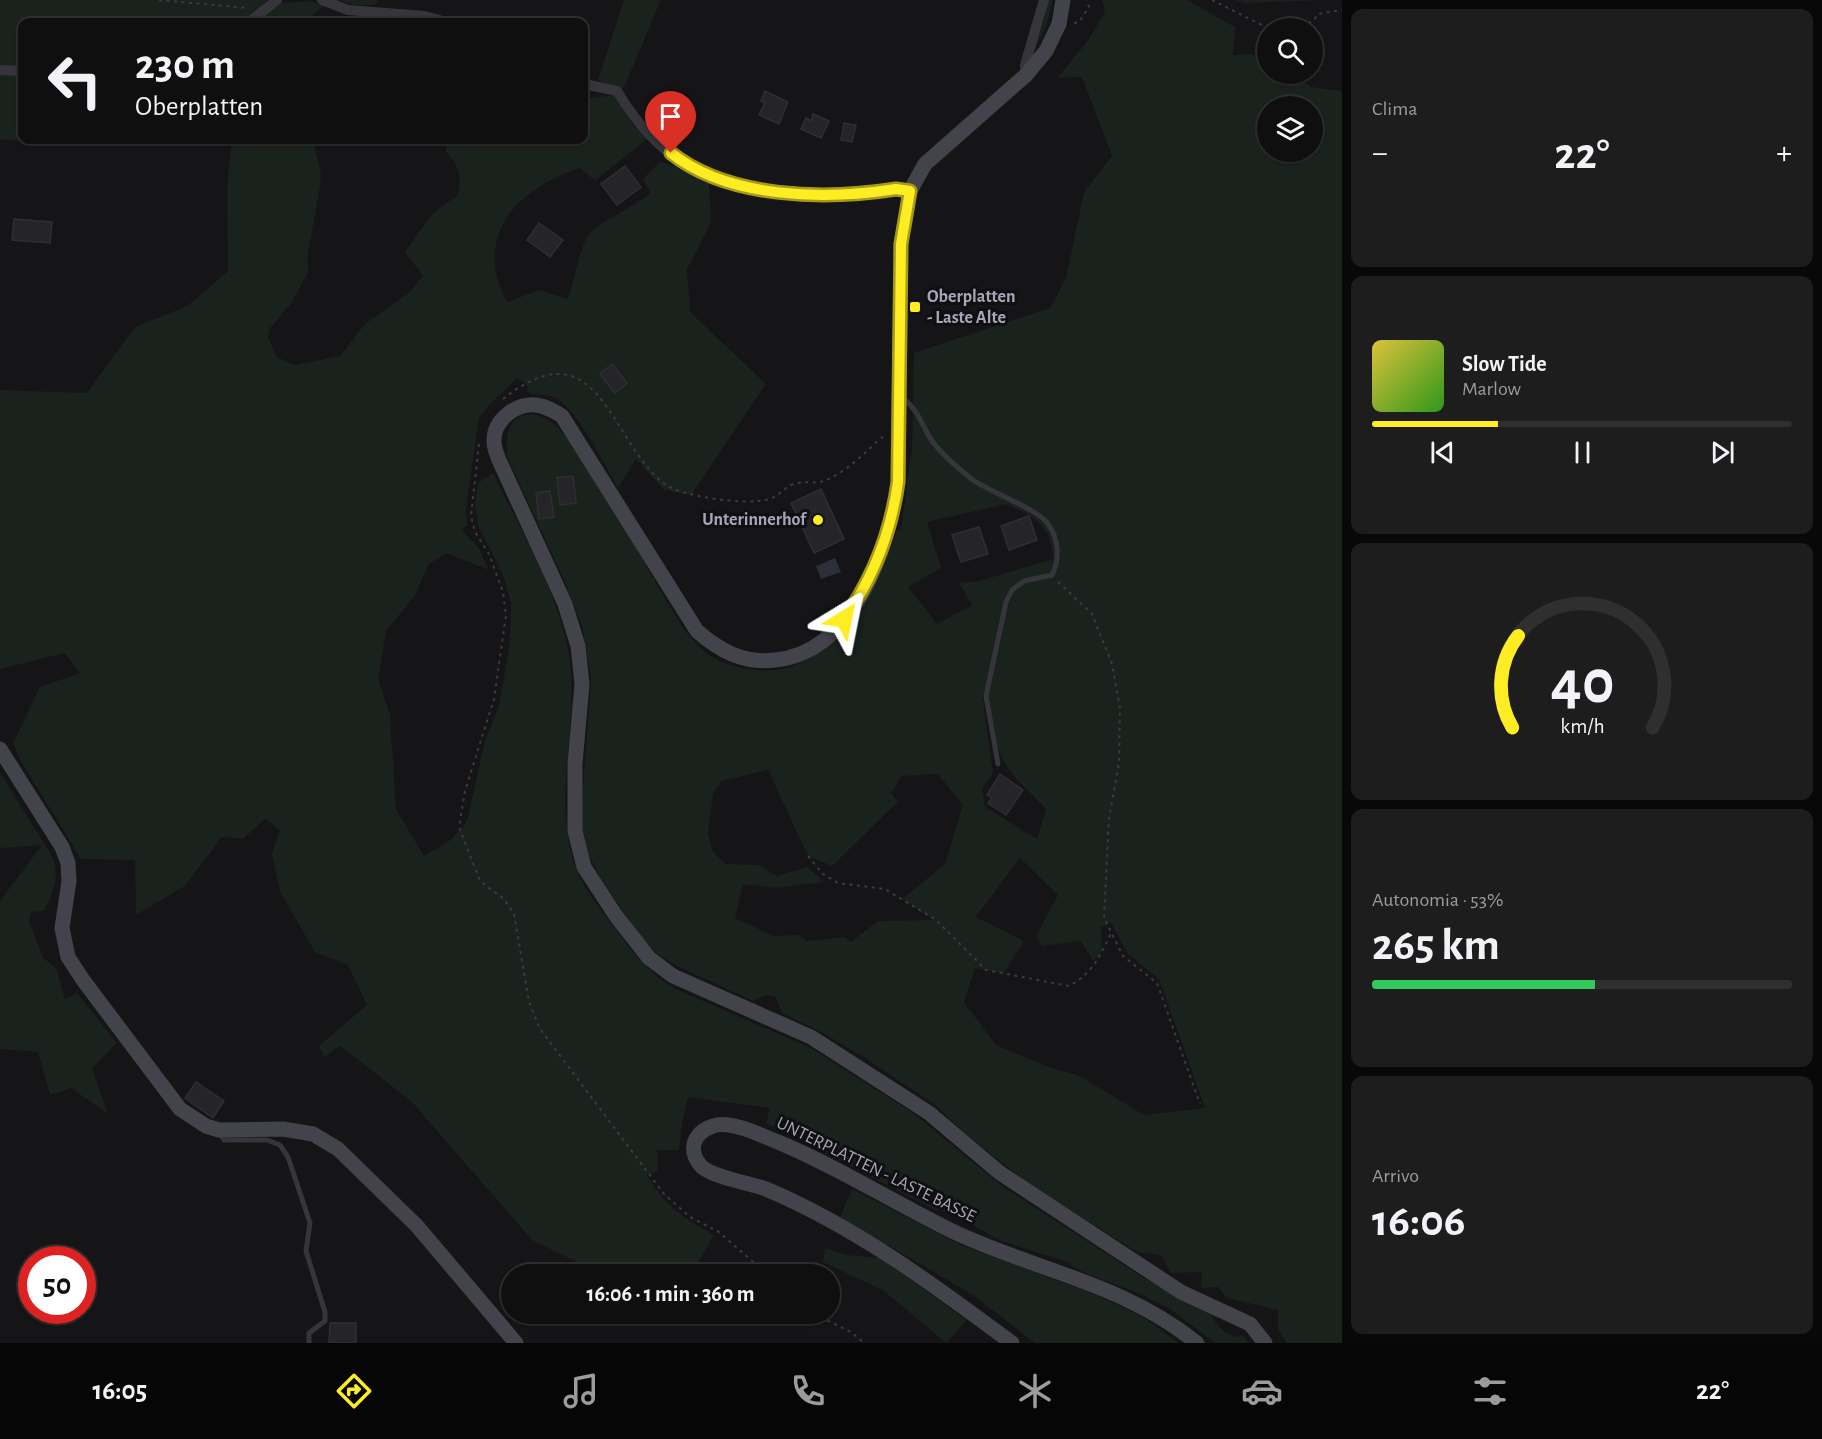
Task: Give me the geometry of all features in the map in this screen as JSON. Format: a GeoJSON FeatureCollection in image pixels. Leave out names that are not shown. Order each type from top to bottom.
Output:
{"type":"FeatureCollection","features":[{"type":"Feature","properties":{"kind":"main road"},"geometry":{"type":"LineString","coordinates":[[1063,0],[1059,24],[1046,51],[1026,75],[925,164],[910,191],[901,244],[898,482],[893,514],[884,544],[866,587],[836,630],[814,649],[792,659],[767,661],[742,659],[717,649],[697,631],[562,416],[537,405],[525,405],[508,412],[497,426],[494,442],[499,460],[565,604],[578,646],[582,684],[575,764],[575,831],[584,867],[616,916],[649,958],[673,976],[811,1037],[929,1113],[1000,1173],[1181,1292],[1250,1324],[1265,1343]]}},
{"type":"Feature","properties":{"kind":"main road"},"geometry":{"type":"LineString","coordinates":[[0,749],[62,847],[68,863],[69,881],[62,928],[68,957],[180,1109],[206,1126],[219,1130],[283,1129],[313,1134],[338,1149],[417,1226],[516,1343]]}},
{"type":"Feature","properties":{"kind":"main road","name":"UNTERPLATTEN - LASTE BASSE"},"geometry":{"type":"LineString","coordinates":[[1012,1343],[923,1277],[878,1248],[766,1189],[707,1171],[695,1155],[695,1144],[699,1133],[707,1125],[720,1123],[737,1126],[804,1153],[952,1231],[1124,1296],[1171,1322],[1197,1343]]}},
{"type":"Feature","properties":{"kind":"street"},"geometry":{"type":"LineString","coordinates":[[254,18],[277,0]]}},
{"type":"Feature","properties":{"kind":"street"},"geometry":{"type":"LineString","coordinates":[[322,0],[348,10],[432,18]]}},
{"type":"Feature","properties":{"kind":"street"},"geometry":{"type":"LineString","coordinates":[[1026,75],[1025,65],[1044,0]]}},
{"type":"Feature","properties":{"kind":"street"},"geometry":{"type":"LineString","coordinates":[[0,70],[18,71]]}},
{"type":"Feature","properties":{"kind":"street"},"geometry":{"type":"LineString","coordinates":[[588,85],[617,91],[632,116],[658,143],[684,163],[714,178],[807,195],[896,189],[910,191]]}},
{"type":"Feature","properties":{"kind":"lane"},"geometry":{"type":"LineString","coordinates":[[899,394],[915,407],[931,440],[972,479],[1047,523],[1057,544],[1057,565],[1052,575],[1024,581],[1012,590],[1006,602],[986,696],[998,764]]}},
{"type":"Feature","properties":{"kind":"lane"},"geometry":{"type":"LineString","coordinates":[[219,1130],[224,1140],[267,1140],[280,1145],[288,1157],[310,1223],[306,1251],[326,1312],[325,1321],[309,1333],[309,1343]]}},
{"type":"Feature","properties":{"kind":"path"},"geometry":{"type":"LineString","coordinates":[[159,0],[264,9]]}},
{"type":"Feature","properties":{"kind":"path"},"geometry":{"type":"LineString","coordinates":[[1059,24],[1079,22],[1089,7],[1087,0]]}},
{"type":"Feature","properties":{"kind":"path"},"geometry":{"type":"LineString","coordinates":[[1212,0],[1266,27],[1271,23],[1284,21],[1303,26],[1313,21],[1318,14],[1342,10]]}},
{"type":"Feature","properties":{"kind":"path"},"geometry":{"type":"LineString","coordinates":[[1052,575],[1092,614],[1112,663],[1120,708],[1119,763],[1109,818],[1104,918],[1123,956],[1157,983],[1200,1104]]}},
{"type":"Feature","properties":{"kind":"path"},"geometry":{"type":"LineString","coordinates":[[808,856],[824,874],[838,883],[885,890],[936,920],[986,970],[1069,986],[1079,981],[1100,960],[1111,933]]}},
{"type":"Feature","properties":{"kind":"path"},"geometry":{"type":"LineString","coordinates":[[835,1324],[852,1332],[864,1343]]}},
{"type":"Feature","properties":{"kind":"shaded area"},"geometry":{"type":"Polygon","coordinates":[[[0,0],[268,0],[249,18],[18,18],[18,67],[0,66],[0,0]]]}},
{"type":"Feature","properties":{"kind":"shaded area"},"geometry":{"type":"Polygon","coordinates":[[[339,0],[378,0],[376,5],[353,5],[339,0]]]}},
{"type":"Feature","properties":{"kind":"shaded area"},"geometry":{"type":"Polygon","coordinates":[[[624,0],[661,0],[622,92],[598,80],[624,0]]]}},
{"type":"Feature","properties":{"kind":"shaded area"},"geometry":{"type":"Polygon","coordinates":[[[1049,0],[1053,0],[1046,26],[1032,54],[1043,25],[1049,0]]]}},
{"type":"Feature","properties":{"kind":"shaded area"},"geometry":{"type":"Polygon","coordinates":[[[1102,0],[1187,0],[1235,27],[1233,55],[1257,54],[1257,84],[1307,84],[1311,87],[1342,91],[1342,1343],[1287,1343],[1278,1330],[1278,1310],[1227,1298],[1218,1287],[1201,1288],[1202,1272],[1171,1273],[1162,1256],[1137,1252],[1033,1187],[968,1136],[934,1104],[865,1058],[821,1032],[782,1013],[775,996],[767,995],[753,1001],[677,966],[656,953],[639,935],[601,879],[589,855],[582,830],[591,681],[583,629],[565,582],[508,459],[507,435],[518,417],[535,415],[547,419],[556,426],[597,478],[679,621],[690,637],[713,657],[747,669],[772,670],[794,666],[814,656],[847,627],[860,610],[881,571],[897,530],[901,529],[912,448],[914,353],[1050,308],[1066,278],[1084,192],[1112,156],[1082,77],[1057,78],[1087,42],[1105,12],[1102,0]],[[1006,504],[927,522],[941,568],[908,587],[937,624],[972,605],[959,583],[979,581],[1053,559],[1049,538],[1040,524],[1034,518],[1006,504]],[[982,695],[993,773],[982,789],[985,807],[1037,839],[1046,809],[1017,780],[1005,763],[997,745],[991,714],[982,695]],[[768,770],[722,781],[713,793],[708,833],[712,851],[726,864],[759,865],[777,876],[808,867],[824,882],[775,888],[743,884],[735,918],[774,936],[799,935],[807,941],[844,937],[851,942],[878,921],[934,920],[902,899],[945,864],[963,805],[938,774],[902,776],[891,793],[898,802],[832,866],[808,856],[768,770]],[[1020,858],[976,917],[1024,941],[1004,973],[975,968],[964,1002],[996,1045],[1049,1067],[1080,1076],[1144,1115],[1205,1108],[1159,979],[1128,954],[1111,923],[1101,927],[1102,951],[1093,961],[1081,941],[1042,946],[1036,936],[1058,895],[1020,858]]]}},
{"type":"Feature","properties":{"kind":"shaded area"},"geometry":{"type":"Polygon","coordinates":[[[1234,0],[1328,0],[1246,3],[1234,0]]]}},
{"type":"Feature","properties":{"kind":"shaded area"},"geometry":{"type":"Polygon","coordinates":[[[310,1],[325,6],[308,18],[261,18],[281,3],[310,1]]]}},
{"type":"Feature","properties":{"kind":"shaded area"},"geometry":{"type":"Polygon","coordinates":[[[0,75],[18,75],[18,141],[0,139],[0,75]]]}},
{"type":"Feature","properties":{"kind":"shaded area"},"geometry":{"type":"Polygon","coordinates":[[[614,95],[630,121],[647,139],[595,181],[580,168],[537,188],[520,202],[507,218],[498,236],[495,256],[498,278],[507,302],[539,290],[568,299],[588,235],[599,225],[651,193],[643,179],[661,161],[709,181],[711,223],[687,269],[690,312],[766,384],[691,495],[664,490],[636,459],[618,488],[583,428],[566,406],[553,397],[526,391],[528,386],[517,378],[489,405],[479,418],[466,508],[467,525],[462,530],[479,548],[489,570],[446,553],[429,564],[415,595],[386,631],[378,679],[390,715],[396,809],[424,856],[452,839],[467,821],[485,741],[499,706],[510,642],[511,603],[503,575],[479,528],[475,507],[478,483],[493,473],[546,580],[568,648],[572,703],[566,814],[569,841],[576,868],[592,898],[634,953],[657,976],[676,989],[811,1048],[913,1113],[1002,1186],[1141,1276],[1210,1313],[1223,1331],[1232,1336],[1243,1336],[1249,1343],[1215,1343],[1170,1309],[1140,1294],[1076,1269],[1068,1262],[1001,1241],[954,1214],[933,1209],[766,1123],[770,1108],[688,1097],[679,1150],[657,1150],[658,1171],[647,1175],[668,1203],[693,1223],[714,1235],[697,1264],[581,1264],[532,1240],[411,1101],[340,1046],[324,1057],[319,1046],[367,1005],[348,965],[315,952],[280,892],[272,854],[280,830],[265,819],[243,839],[222,837],[185,886],[136,915],[135,860],[81,859],[19,758],[13,743],[40,687],[80,673],[65,653],[0,669],[0,390],[87,393],[135,327],[187,306],[228,271],[227,188],[232,144],[314,144],[321,174],[307,260],[309,271],[290,305],[270,328],[268,337],[277,357],[295,365],[340,356],[365,324],[410,292],[423,276],[405,252],[432,214],[458,195],[460,182],[457,166],[446,151],[447,144],[588,144],[588,98],[614,95]]]}},
{"type":"Feature","properties":{"kind":"shaded area"},"geometry":{"type":"Polygon","coordinates":[[[0,772],[53,858],[55,865],[56,879],[53,892],[44,911],[31,912],[29,921],[43,958],[56,968],[65,999],[77,993],[117,1043],[92,1068],[108,1114],[71,1088],[50,1095],[38,1052],[0,1049],[0,901],[42,845],[0,848],[0,772]]]}},
{"type":"Feature","properties":{"kind":"shaded area"},"geometry":{"type":"Polygon","coordinates":[[[852,1189],[961,1245],[1094,1294],[1143,1317],[1179,1343],[1035,1343],[973,1295],[840,1217],[852,1189]]]}},
{"type":"Feature","properties":{"kind":"shaded area"},"geometry":{"type":"Polygon","coordinates":[[[825,1248],[847,1255],[880,1258],[967,1320],[946,1343],[884,1291],[840,1270],[840,1264],[823,1262],[825,1248]]]}},
{"type":"Feature","properties":{"kind":"water"},"geometry":{"type":"Polygon","coordinates":[[[835,558],[841,572],[821,579],[816,566],[835,558]]]}},
{"type":"Feature","properties":{"kind":"building"},"geometry":{"type":"Polygon","coordinates":[[[765,91],[788,102],[779,124],[759,115],[765,103],[761,101],[765,91]]]}},
{"type":"Feature","properties":{"kind":"building"},"geometry":{"type":"Polygon","coordinates":[[[813,114],[829,121],[821,138],[801,129],[806,118],[811,121],[813,114]]]}},
{"type":"Feature","properties":{"kind":"building"},"geometry":{"type":"Polygon","coordinates":[[[844,123],[856,125],[852,142],[841,140],[844,123]]]}},
{"type":"Feature","properties":{"kind":"building"},"geometry":{"type":"Polygon","coordinates":[[[625,166],[641,187],[617,205],[601,184],[625,166]]]}},
{"type":"Feature","properties":{"kind":"building"},"geometry":{"type":"Polygon","coordinates":[[[14,219],[52,222],[50,243],[12,240],[14,219]]]}},
{"type":"Feature","properties":{"kind":"building"},"geometry":{"type":"Polygon","coordinates":[[[539,223],[563,240],[550,257],[527,240],[539,223]]]}},
{"type":"Feature","properties":{"kind":"building"},"geometry":{"type":"Polygon","coordinates":[[[612,364],[627,383],[615,393],[600,374],[612,364]]]}},
{"type":"Feature","properties":{"kind":"building"},"geometry":{"type":"Polygon","coordinates":[[[573,476],[576,503],[560,505],[557,478],[573,476]]]}},
{"type":"Feature","properties":{"kind":"building"},"geometry":{"type":"Polygon","coordinates":[[[821,489],[844,539],[814,553],[791,503],[821,489]]]}},
{"type":"Feature","properties":{"kind":"building"},"geometry":{"type":"Polygon","coordinates":[[[550,491],[554,517],[539,519],[536,493],[550,491]]]}},
{"type":"Feature","properties":{"kind":"building"},"geometry":{"type":"Polygon","coordinates":[[[1029,516],[1037,540],[1009,550],[1001,526],[1029,516]]]}},
{"type":"Feature","properties":{"kind":"building"},"geometry":{"type":"Polygon","coordinates":[[[979,527],[988,554],[961,562],[952,535],[979,527]]]}},
{"type":"Feature","properties":{"kind":"building"},"geometry":{"type":"Polygon","coordinates":[[[1000,774],[1023,790],[1006,815],[988,803],[992,798],[987,795],[1000,774]]]}},
{"type":"Feature","properties":{"kind":"building"},"geometry":{"type":"Polygon","coordinates":[[[196,1082],[224,1101],[213,1118],[185,1098],[196,1082]]]}},
{"type":"Feature","properties":{"kind":"building"},"geometry":{"type":"Polygon","coordinates":[[[330,1323],[356,1323],[356,1343],[329,1343],[330,1323]]]}},
{"type":"Feature","properties":{"kind":"place","name":"Oberplatten - Laste Alte"},"geometry":{"type":"Point","coordinates":[915,307]}},
{"type":"Feature","properties":{"kind":"place","name":"Unterinnerhof"},"geometry":{"type":"Point","coordinates":[818,520]}},
{"type":"Feature","properties":{"kind":"route"},"geometry":{"type":"LineString","coordinates":[[671,153],[684,163],[714,178],[751,187],[807,195],[896,189],[910,191],[904,215],[901,244],[898,482],[893,514],[884,544],[866,587],[844,619]]}}]}
